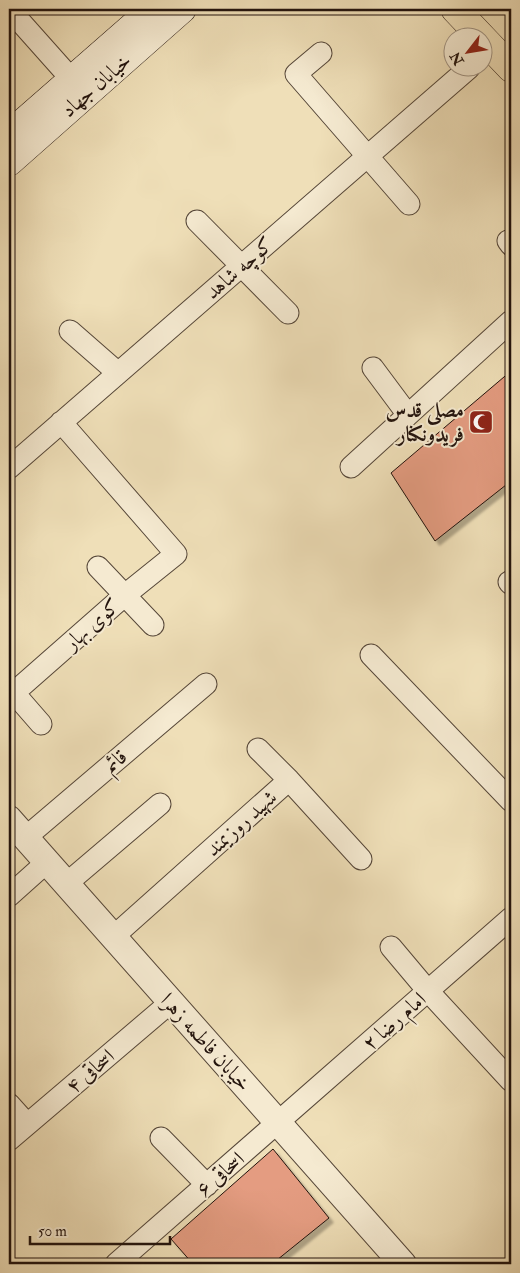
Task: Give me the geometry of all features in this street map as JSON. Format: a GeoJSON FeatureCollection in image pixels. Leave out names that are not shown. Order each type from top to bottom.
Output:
{"type":"FeatureCollection","features":[{"type":"Feature","properties":{"kind":"main road","name":"خیابان جهاد"},"geometry":{"type":"LineString","coordinates":[[9,162],[152,9]]}},
{"type":"Feature","properties":{"kind":"main road","name":"خیابان جهاد"},"geometry":{"type":"LineString","coordinates":[[9,135],[78,87],[182,9]]}},
{"type":"Feature","properties":{"kind":"main road"},"geometry":{"type":"LineString","coordinates":[[455,9],[469,28]]}},
{"type":"Feature","properties":{"kind":"main road"},"geometry":{"type":"LineString","coordinates":[[492,55],[511,68]]}},
{"type":"Feature","properties":{"kind":"street"},"geometry":{"type":"LineString","coordinates":[[9,9],[78,87]]}},
{"type":"Feature","properties":{"kind":"street"},"geometry":{"type":"LineString","coordinates":[[321,53],[296,74],[409,204]]}},
{"type":"Feature","properties":{"kind":"street","name":"کوچه شاهد"},"geometry":{"type":"LineString","coordinates":[[9,468],[457,78]]}},
{"type":"Feature","properties":{"kind":"street"},"geometry":{"type":"LineString","coordinates":[[197,221],[288,312]]}},
{"type":"Feature","properties":{"kind":"street"},"geometry":{"type":"LineString","coordinates":[[351,467],[511,321]]}},
{"type":"Feature","properties":{"kind":"street"},"geometry":{"type":"LineString","coordinates":[[70,331],[118,373]]}},
{"type":"Feature","properties":{"kind":"street"},"geometry":{"type":"LineString","coordinates":[[373,368],[408,415]]}},
{"type":"Feature","properties":{"kind":"street","name":"کوی بهار"},"geometry":{"type":"LineString","coordinates":[[11,695],[125,595],[176,554],[61,422]]}},
{"type":"Feature","properties":{"kind":"street"},"geometry":{"type":"LineString","coordinates":[[98,567],[153,625]]}},
{"type":"Feature","properties":{"kind":"street"},"geometry":{"type":"LineString","coordinates":[[371,655],[511,801]]}},
{"type":"Feature","properties":{"kind":"street","name":"قائم"},"geometry":{"type":"LineString","coordinates":[[17,828],[206,684]]}},
{"type":"Feature","properties":{"kind":"street"},"geometry":{"type":"LineString","coordinates":[[11,695],[41,724]]}},
{"type":"Feature","properties":{"kind":"street"},"geometry":{"type":"LineString","coordinates":[[258,749],[289,780]]}},
{"type":"Feature","properties":{"kind":"street","name":"شهید روزیمند"},"geometry":{"type":"LineString","coordinates":[[113,937],[289,780],[361,859]]}},
{"type":"Feature","properties":{"kind":"street"},"geometry":{"type":"LineString","coordinates":[[66,884],[160,804]]}},
{"type":"Feature","properties":{"kind":"street","name":"خیابان فاطمه زهرا"},"geometry":{"type":"LineString","coordinates":[[17,828],[399,1263]]}},
{"type":"Feature","properties":{"kind":"street"},"geometry":{"type":"LineString","coordinates":[[9,896],[46,862]]}},
{"type":"Feature","properties":{"kind":"street","name":"امام رضا ۲"},"geometry":{"type":"LineString","coordinates":[[278,1123],[511,918]]}},
{"type":"Feature","properties":{"kind":"street"},"geometry":{"type":"LineString","coordinates":[[391,947],[428,991],[511,1081]]}},
{"type":"Feature","properties":{"kind":"street","name":"اسحاقی ۴"},"geometry":{"type":"LineString","coordinates":[[9,1140],[171,1002]]}},
{"type":"Feature","properties":{"kind":"street"},"geometry":{"type":"LineString","coordinates":[[9,1104],[27,1124]]}},
{"type":"Feature","properties":{"kind":"street","name":"اسحاقی ۶"},"geometry":{"type":"LineString","coordinates":[[116,1264],[278,1123]]}},
{"type":"Feature","properties":{"kind":"street"},"geometry":{"type":"LineString","coordinates":[[160,1138],[206,1185]]}},
{"type":"Feature","properties":{"kind":"building","name":"مصلی قدس فریدونکنار"},"geometry":{"type":"Polygon","coordinates":[[[511,371],[511,481],[435,541],[391,473],[511,371]]]}},
{"type":"Feature","properties":{"kind":"building"},"geometry":{"type":"Polygon","coordinates":[[[273,1149],[329,1218],[272,1264],[193,1264],[171,1239],[273,1149]]]}},
{"type":"Feature","properties":{"kind":"place","name":"مصلی قدس فریدونکنار"},"geometry":{"type":"Point","coordinates":[481,422]}}]}
